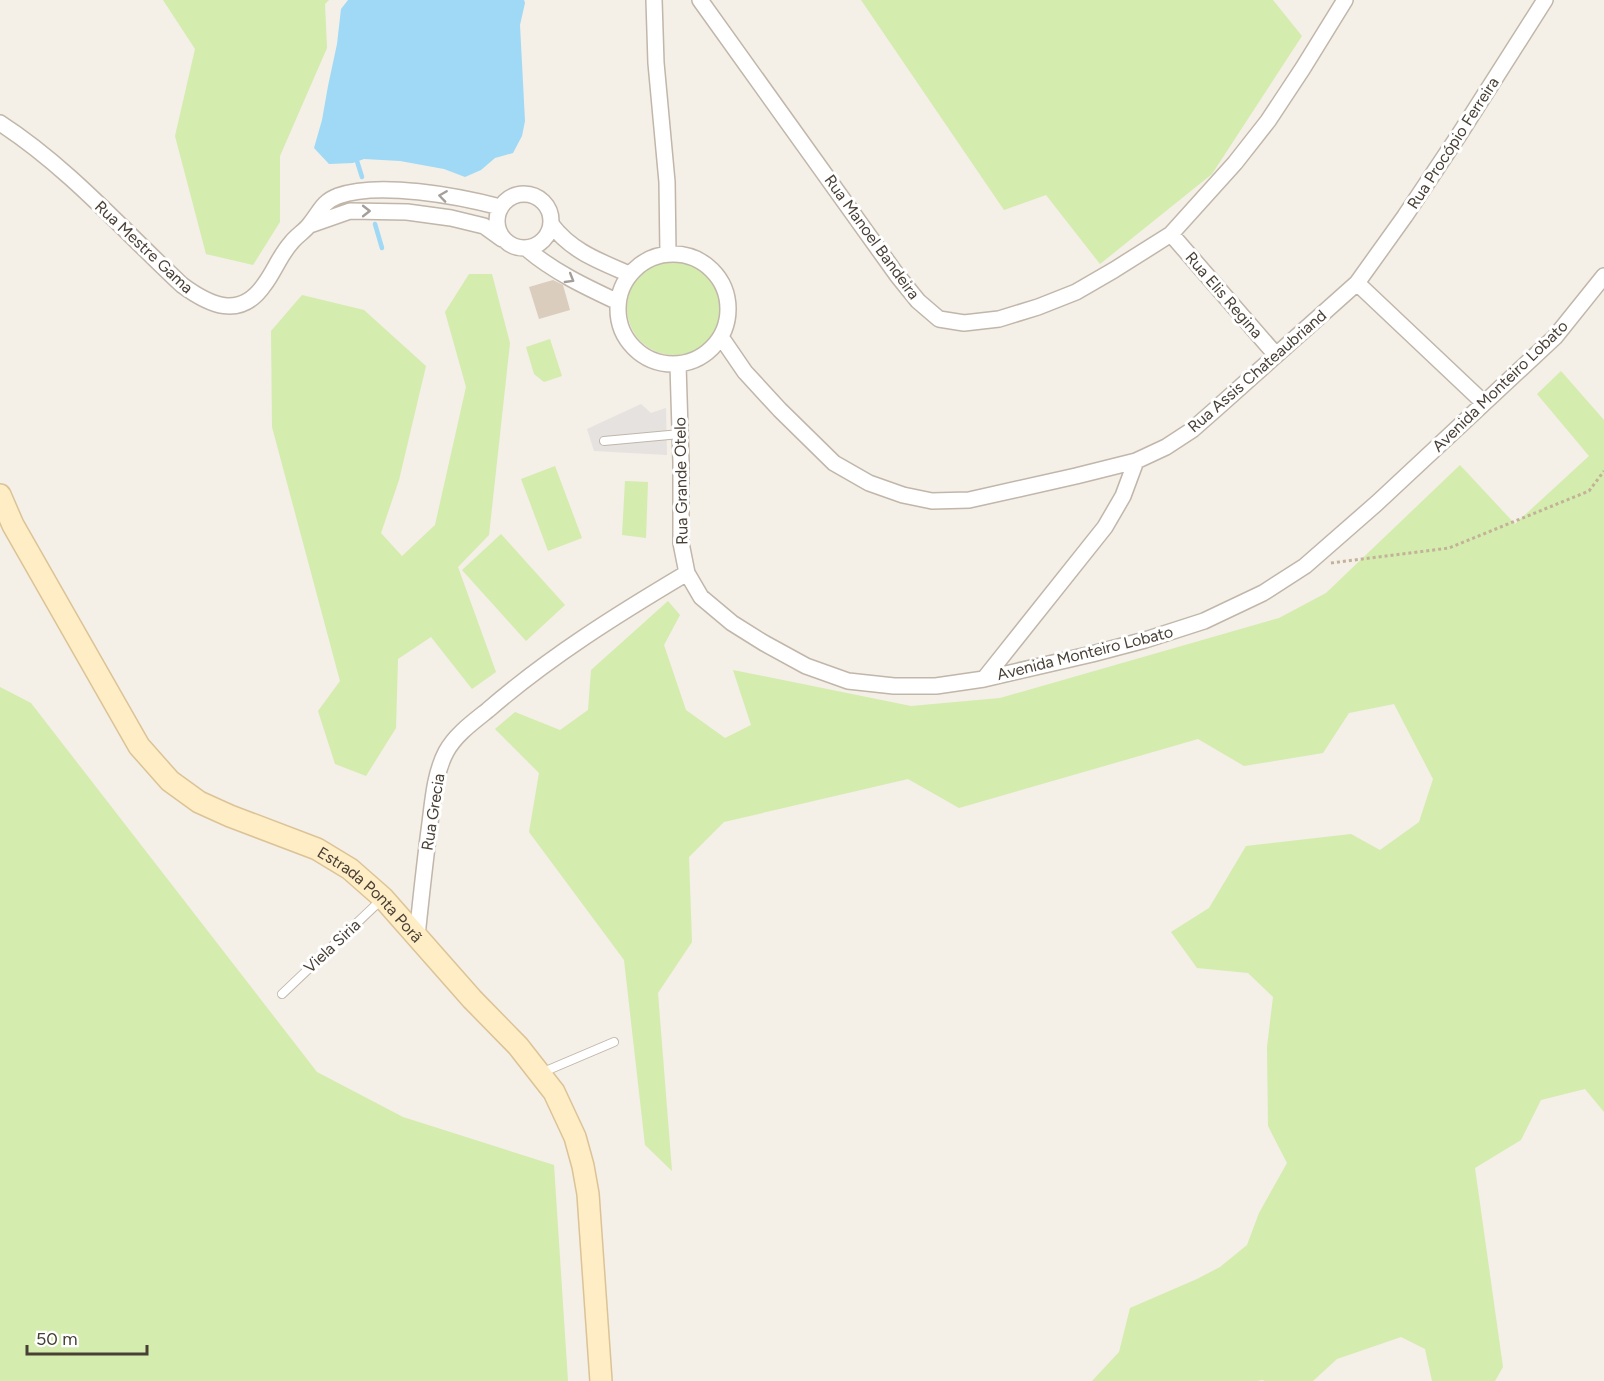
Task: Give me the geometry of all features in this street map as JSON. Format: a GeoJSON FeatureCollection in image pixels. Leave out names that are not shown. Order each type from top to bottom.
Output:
{"type":"FeatureCollection","features":[{"type":"Feature","properties":{"kind":"main road","name":"Estrada Ponta Porã"},"geometry":{"type":"LineString","coordinates":[[0,495],[13,525],[139,746],[170,781],[199,802],[317,849],[350,869],[383,898],[472,999],[518,1046],[554,1092],[575,1137],[584,1166],[601,1381]]}},
{"type":"Feature","properties":{"kind":"street"},"geometry":{"type":"LineString","coordinates":[[654,0],[656,63],[667,182],[668,253]]}},
{"type":"Feature","properties":{"kind":"street","name":"Rua Manoel Bandeira"},"geometry":{"type":"LineString","coordinates":[[700,0],[918,301],[939,319],[964,323],[999,319],[1076,292],[1171,234],[1228,171],[1268,121],[1345,0]]}},
{"type":"Feature","properties":{"kind":"street","name":"Rua Procópio Ferreira"},"geometry":{"type":"LineString","coordinates":[[1357,283],[1459,135],[1545,0]]}},
{"type":"Feature","properties":{"kind":"street","name":"Rua Mestre Gama"},"geometry":{"type":"LineString","coordinates":[[0,123],[57,165],[182,285],[199,297],[219,306],[235,306],[251,300],[263,287],[291,243],[310,225],[322,206],[338,196],[381,189],[406,190],[463,198],[500,207]]}},
{"type":"Feature","properties":{"kind":"street"},"geometry":{"type":"LineString","coordinates":[[522,194],[534,196],[546,206],[551,224],[544,241],[527,249],[518,249],[502,239],[496,223],[500,207],[506,200],[522,194]]}},
{"type":"Feature","properties":{"kind":"street","name":"Rua Mestre Gama"},"geometry":{"type":"LineString","coordinates":[[310,225],[350,211],[407,212],[451,218],[484,226],[502,239]]}},
{"type":"Feature","properties":{"kind":"street"},"geometry":{"type":"LineString","coordinates":[[551,224],[570,244],[596,260],[629,274]]}},
{"type":"Feature","properties":{"kind":"street","name":"Rua Elis Regina"},"geometry":{"type":"LineString","coordinates":[[1171,234],[1276,355]]}},
{"type":"Feature","properties":{"kind":"street"},"geometry":{"type":"LineString","coordinates":[[527,249],[544,263],[573,280],[618,302]]}},
{"type":"Feature","properties":{"kind":"street"},"geometry":{"type":"LineString","coordinates":[[668,253],[693,257],[715,272],[724,287],[728,304],[728,321],[721,337],[712,349],[700,358],[678,365],[668,365],[651,360],[636,351],[625,337],[618,320],[621,288],[629,274],[640,264],[653,257],[668,253]]}},
{"type":"Feature","properties":{"kind":"street","name":"Avenida Monteiro Lobato"},"geometry":{"type":"LineString","coordinates":[[687,573],[701,597],[732,623],[806,666],[848,681],[894,686],[936,686],[984,679],[1092,654],[1204,621],[1263,593],[1305,566],[1377,503],[1555,338],[1604,276]]}},
{"type":"Feature","properties":{"kind":"street"},"geometry":{"type":"LineString","coordinates":[[1357,283],[1484,403]]}},
{"type":"Feature","properties":{"kind":"street","name":"Rua Assis Chateaubriand"},"geometry":{"type":"LineString","coordinates":[[721,337],[745,372],[834,464],[868,483],[903,495],[932,501],[969,500],[1136,461],[1166,447],[1192,430],[1357,283]]}},
{"type":"Feature","properties":{"kind":"street","name":"Rua Grande Otelo"},"geometry":{"type":"LineString","coordinates":[[678,365],[681,543],[687,573]]}},
{"type":"Feature","properties":{"kind":"street"},"geometry":{"type":"LineString","coordinates":[[984,679],[1105,527],[1123,496],[1136,461]]}},
{"type":"Feature","properties":{"kind":"street","name":"Rua Grecia"},"geometry":{"type":"LineString","coordinates":[[417,936],[432,803],[438,771],[447,750],[471,723],[546,663],[613,618],[687,573]]}},
{"type":"Feature","properties":{"kind":"lane"},"geometry":{"type":"LineString","coordinates":[[604,441],[680,434]]}},
{"type":"Feature","properties":{"kind":"lane","name":"Viela Siria"},"geometry":{"type":"LineString","coordinates":[[282,994],[383,898]]}},
{"type":"Feature","properties":{"kind":"lane"},"geometry":{"type":"LineString","coordinates":[[540,1074],[614,1042]]}},
{"type":"Feature","properties":{"kind":"path"},"geometry":{"type":"LineString","coordinates":[[1305,566],[1449,548],[1589,491],[1604,471]]}},
{"type":"Feature","properties":{"kind":"green space"},"geometry":{"type":"Polygon","coordinates":[[[163,0],[329,0],[325,4],[327,48],[280,156],[280,222],[253,265],[206,254],[175,136],[195,49],[163,0]]]}},
{"type":"Feature","properties":{"kind":"green space"},"geometry":{"type":"Polygon","coordinates":[[[861,0],[1273,0],[1302,36],[1212,174],[1100,264],[1046,195],[1004,210],[861,0]]]}},
{"type":"Feature","properties":{"kind":"green space"},"geometry":{"type":"Polygon","coordinates":[[[674,261],[692,264],[707,275],[718,290],[721,308],[718,326],[707,341],[692,352],[674,355],[656,352],[641,341],[630,326],[627,308],[630,290],[641,275],[656,264],[674,261]]]}},
{"type":"Feature","properties":{"kind":"green space"},"geometry":{"type":"Polygon","coordinates":[[[469,274],[492,274],[510,343],[489,535],[458,567],[496,672],[472,689],[431,637],[398,659],[396,728],[366,776],[335,764],[318,711],[340,681],[272,427],[271,331],[302,295],[364,310],[426,366],[399,480],[381,533],[402,556],[435,525],[466,387],[445,312],[469,274]]]}},
{"type":"Feature","properties":{"kind":"green space"},"geometry":{"type":"Polygon","coordinates":[[[550,339],[562,376],[544,382],[534,374],[526,347],[550,339]]]}},
{"type":"Feature","properties":{"kind":"green space"},"geometry":{"type":"Polygon","coordinates":[[[1561,371],[1604,420],[1604,1112],[1585,1089],[1541,1100],[1521,1140],[1475,1168],[1503,1367],[1495,1381],[1432,1381],[1425,1349],[1401,1337],[1337,1359],[1313,1381],[1092,1381],[1119,1352],[1130,1308],[1220,1267],[1247,1245],[1259,1213],[1287,1163],[1268,1126],[1267,1047],[1273,997],[1248,973],[1197,968],[1171,932],[1209,908],[1246,846],[1351,834],[1380,850],[1419,822],[1433,779],[1394,704],[1349,713],[1323,753],[1244,766],[1198,739],[959,808],[908,779],[724,822],[689,857],[692,942],[658,993],[672,1171],[645,1145],[624,960],[529,832],[539,773],[495,729],[515,712],[560,730],[588,710],[591,670],[668,601],[680,615],[664,645],[686,710],[725,738],[751,725],[733,670],[911,706],[1000,698],[1279,618],[1326,593],[1460,465],[1515,524],[1589,456],[1537,394],[1561,371]]]}},
{"type":"Feature","properties":{"kind":"green space"},"geometry":{"type":"Polygon","coordinates":[[[555,466],[582,538],[548,551],[521,479],[555,466]]]}},
{"type":"Feature","properties":{"kind":"green space"},"geometry":{"type":"Polygon","coordinates":[[[625,481],[648,482],[646,538],[622,535],[625,481]]]}},
{"type":"Feature","properties":{"kind":"green space"},"geometry":{"type":"Polygon","coordinates":[[[501,534],[565,605],[526,641],[462,570],[501,534]]]}},
{"type":"Feature","properties":{"kind":"green space"},"geometry":{"type":"Polygon","coordinates":[[[0,687],[31,703],[317,1072],[403,1117],[554,1165],[568,1381],[0,1381],[0,687]]]}},
{"type":"Feature","properties":{"kind":"shaded area"},"geometry":{"type":"Polygon","coordinates":[[[641,404],[651,413],[666,408],[667,455],[594,451],[587,429],[641,404]]]}},
{"type":"Feature","properties":{"kind":"water"},"geometry":{"type":"Polygon","coordinates":[[[348,0],[524,0],[520,25],[525,121],[522,136],[513,153],[495,158],[481,170],[465,177],[444,169],[400,161],[364,159],[353,163],[329,164],[314,148],[337,44],[341,9],[348,0]]]}},
{"type":"Feature","properties":{"kind":"building"},"geometry":{"type":"Polygon","coordinates":[[[553,280],[563,285],[570,310],[539,319],[529,287],[553,280]]]}},
{"type":"Feature","properties":{"kind":"waterway"},"geometry":{"type":"LineString","coordinates":[[357,161],[362,177]]}},
{"type":"Feature","properties":{"kind":"waterway"},"geometry":{"type":"LineString","coordinates":[[375,224],[382,248]]}}]}
